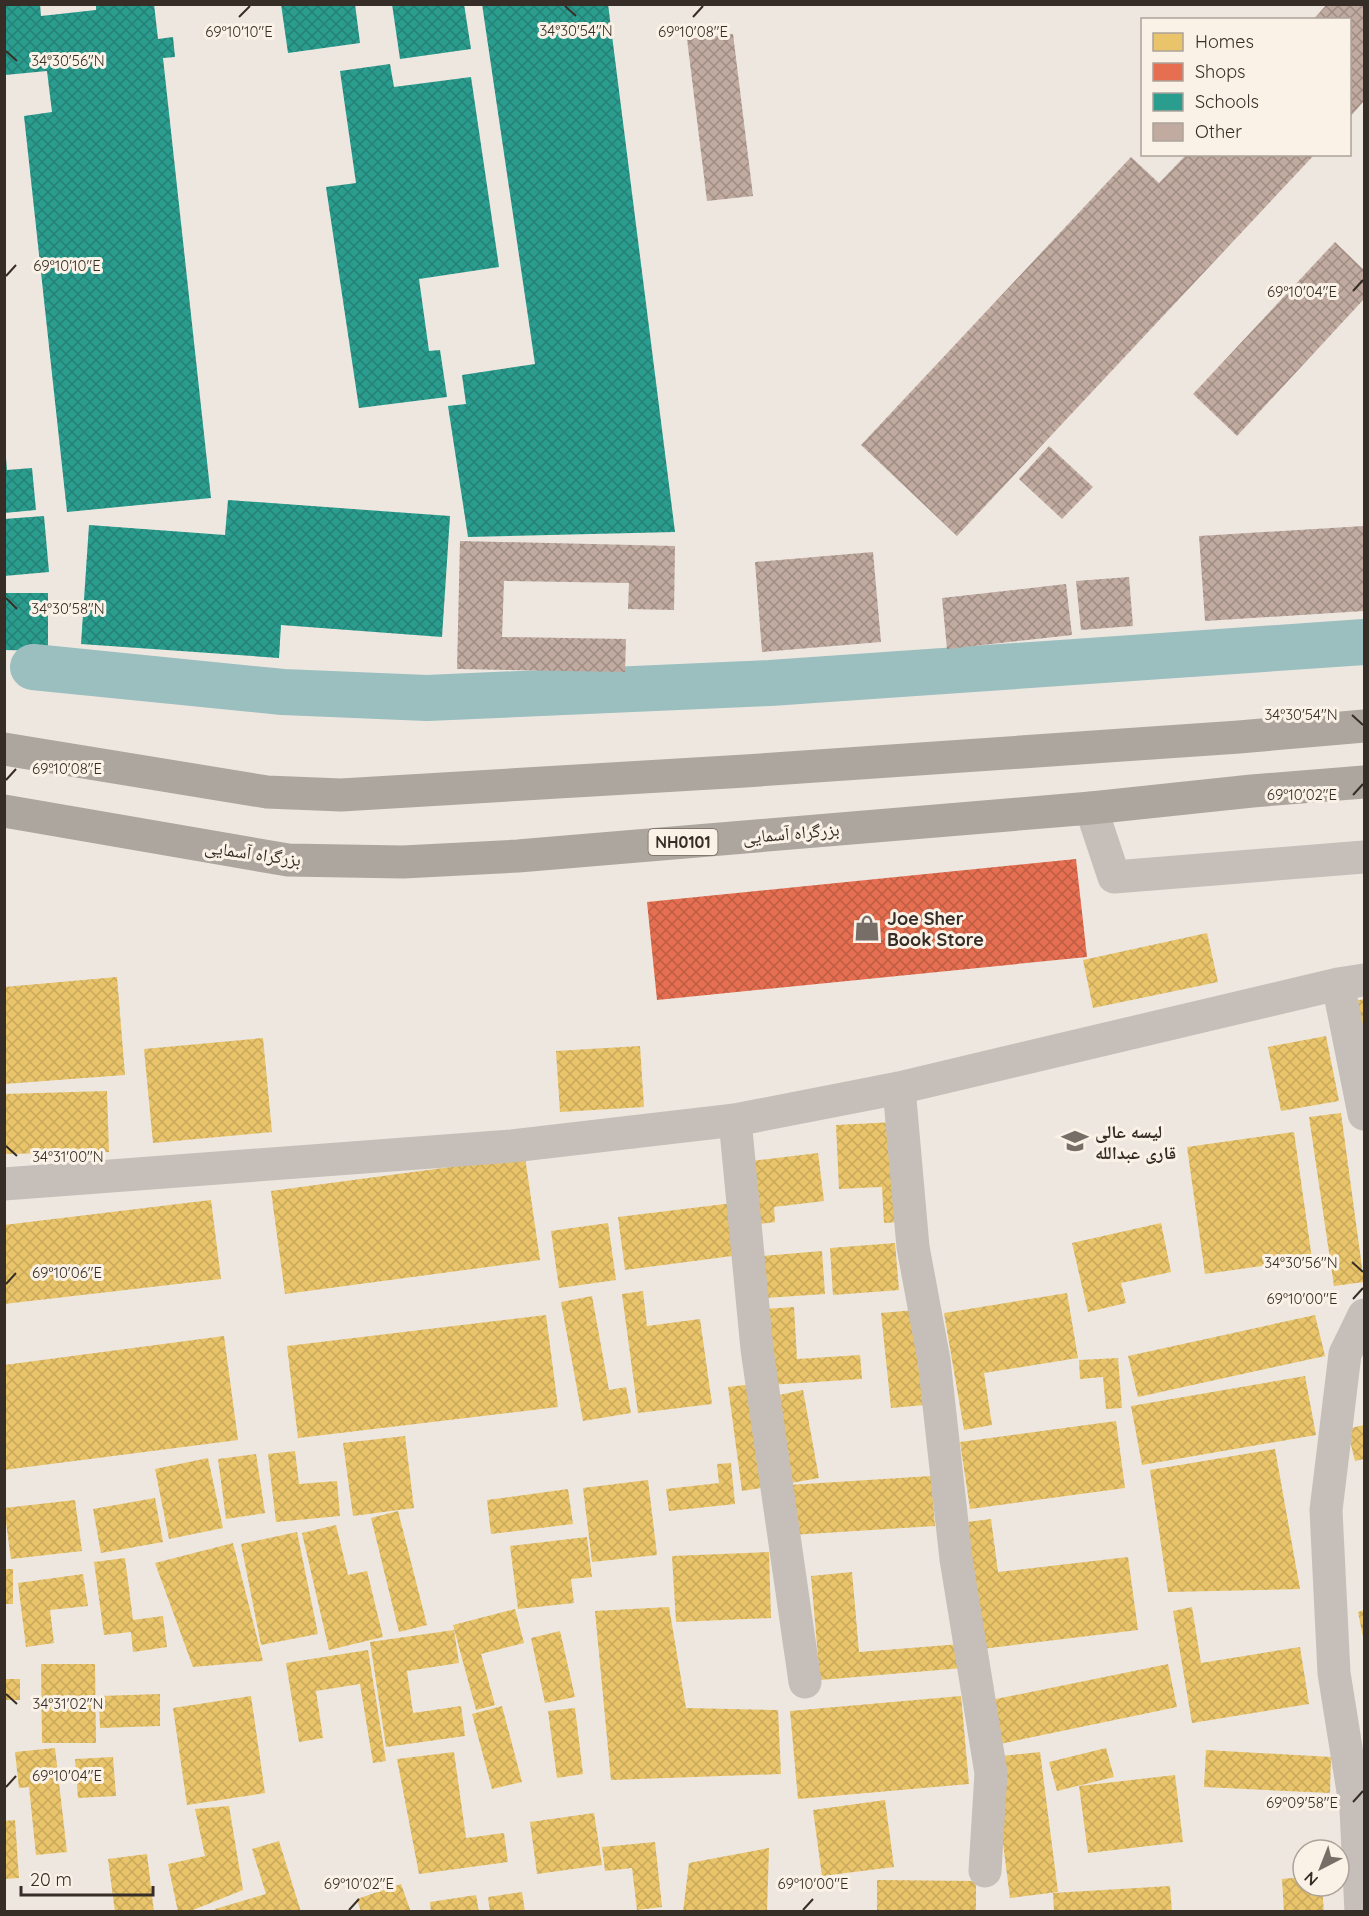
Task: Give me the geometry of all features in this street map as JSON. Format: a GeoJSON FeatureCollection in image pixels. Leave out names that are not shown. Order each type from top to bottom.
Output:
{"type":"FeatureCollection","features":[{"type":"Feature","properties":{"kind":"highway"},"geometry":{"type":"LineString","coordinates":[[4,749],[267,792],[341,795],[1239,738],[1365,726]]}},
{"type":"Feature","properties":{"kind":"highway","name":"بزرگراه آسمایی"},"geometry":{"type":"LineString","coordinates":[[4,811],[288,860],[404,862],[518,856],[1091,808],[1365,782]]}},
{"type":"Feature","properties":{"kind":"street"},"geometry":{"type":"LineString","coordinates":[[1091,808],[1114,877],[1365,857]]}},
{"type":"Feature","properties":{"kind":"street"},"geometry":{"type":"LineString","coordinates":[[4,1184],[512,1146],[735,1120],[899,1088],[1351,982],[1365,1114]]}},
{"type":"Feature","properties":{"kind":"street"},"geometry":{"type":"LineString","coordinates":[[899,1088],[913,1248],[934,1360],[956,1559],[991,1773],[985,1871]]}},
{"type":"Feature","properties":{"kind":"street"},"geometry":{"type":"LineString","coordinates":[[735,1120],[757,1349],[805,1682]]}},
{"type":"Feature","properties":{"kind":"street"},"geometry":{"type":"LineString","coordinates":[[1361,1911],[1356,1810],[1334,1673],[1326,1510],[1345,1354],[1365,1315]]}},
{"type":"Feature","properties":{"kind":"building: Homes"},"geometry":{"type":"Polygon","coordinates":[[[1207,933],[1218,982],[1093,1008],[1083,960],[1207,933]]]}},
{"type":"Feature","properties":{"kind":"building: Homes"},"geometry":{"type":"Polygon","coordinates":[[[117,977],[125,1075],[4,1084],[4,987],[117,977]]]}},
{"type":"Feature","properties":{"kind":"building: Homes"},"geometry":{"type":"Polygon","coordinates":[[[1364,999],[1364,1045],[1355,1001],[1364,999]]]}},
{"type":"Feature","properties":{"kind":"building: Homes"},"geometry":{"type":"Polygon","coordinates":[[[1326,1036],[1339,1101],[1281,1111],[1268,1047],[1326,1036]]]}},
{"type":"Feature","properties":{"kind":"building: Homes"},"geometry":{"type":"Polygon","coordinates":[[[263,1038],[272,1132],[153,1143],[144,1049],[263,1038]]]}},
{"type":"Feature","properties":{"kind":"building: Homes"},"geometry":{"type":"Polygon","coordinates":[[[640,1046],[644,1107],[560,1112],[556,1051],[640,1046]]]}},
{"type":"Feature","properties":{"kind":"building: Homes"},"geometry":{"type":"Polygon","coordinates":[[[107,1091],[109,1152],[4,1154],[4,1094],[107,1091]]]}},
{"type":"Feature","properties":{"kind":"building: Homes"},"geometry":{"type":"Polygon","coordinates":[[[1341,1113],[1364,1282],[1334,1286],[1309,1117],[1341,1113]]]}},
{"type":"Feature","properties":{"kind":"building: Homes"},"geometry":{"type":"Polygon","coordinates":[[[895,1122],[900,1222],[884,1223],[882,1187],[839,1189],[836,1125],[895,1122]]]}},
{"type":"Feature","properties":{"kind":"building: Homes"},"geometry":{"type":"Polygon","coordinates":[[[1294,1132],[1312,1259],[1205,1274],[1187,1147],[1294,1132]]]}},
{"type":"Feature","properties":{"kind":"building: Homes"},"geometry":{"type":"Polygon","coordinates":[[[818,1153],[824,1201],[774,1207],[775,1222],[759,1224],[751,1161],[818,1153]]]}},
{"type":"Feature","properties":{"kind":"building: Homes"},"geometry":{"type":"Polygon","coordinates":[[[525,1157],[540,1260],[285,1294],[271,1191],[525,1157]]]}},
{"type":"Feature","properties":{"kind":"building: Homes"},"geometry":{"type":"Polygon","coordinates":[[[211,1200],[221,1279],[4,1304],[4,1225],[211,1200]]]}},
{"type":"Feature","properties":{"kind":"building: Homes"},"geometry":{"type":"Polygon","coordinates":[[[733,1203],[740,1255],[625,1270],[618,1217],[733,1203]]]}},
{"type":"Feature","properties":{"kind":"building: Homes"},"geometry":{"type":"Polygon","coordinates":[[[608,1223],[616,1280],[559,1288],[551,1231],[608,1223]]]}},
{"type":"Feature","properties":{"kind":"building: Homes"},"geometry":{"type":"Polygon","coordinates":[[[1161,1223],[1171,1272],[1121,1283],[1126,1303],[1088,1312],[1072,1243],[1161,1223]]]}},
{"type":"Feature","properties":{"kind":"building: Homes"},"geometry":{"type":"Polygon","coordinates":[[[895,1243],[899,1290],[833,1295],[830,1248],[895,1243]]]}},
{"type":"Feature","properties":{"kind":"building: Homes"},"geometry":{"type":"Polygon","coordinates":[[[822,1251],[825,1294],[765,1298],[761,1256],[822,1251]]]}},
{"type":"Feature","properties":{"kind":"building: Homes"},"geometry":{"type":"Polygon","coordinates":[[[643,1291],[647,1326],[700,1319],[712,1404],[638,1413],[622,1294],[643,1291]]]}},
{"type":"Feature","properties":{"kind":"building: Homes"},"geometry":{"type":"Polygon","coordinates":[[[1067,1293],[1078,1358],[984,1373],[992,1425],[964,1430],[944,1313],[1067,1293]]]}},
{"type":"Feature","properties":{"kind":"building: Homes"},"geometry":{"type":"Polygon","coordinates":[[[592,1296],[609,1390],[626,1387],[631,1413],[583,1421],[561,1302],[592,1296]]]}},
{"type":"Feature","properties":{"kind":"building: Homes"},"geometry":{"type":"Polygon","coordinates":[[[794,1307],[797,1359],[860,1355],[862,1379],[769,1385],[764,1309],[794,1307]]]}},
{"type":"Feature","properties":{"kind":"building: Homes"},"geometry":{"type":"Polygon","coordinates":[[[915,1310],[925,1405],[891,1408],[881,1313],[915,1310]]]}},
{"type":"Feature","properties":{"kind":"building: Homes"},"geometry":{"type":"Polygon","coordinates":[[[546,1315],[558,1407],[298,1438],[287,1346],[546,1315]]]}},
{"type":"Feature","properties":{"kind":"building: Homes"},"geometry":{"type":"Polygon","coordinates":[[[1315,1315],[1325,1356],[1138,1397],[1128,1356],[1315,1315]]]}},
{"type":"Feature","properties":{"kind":"building: Homes"},"geometry":{"type":"Polygon","coordinates":[[[224,1336],[238,1440],[4,1470],[4,1365],[224,1336]]]}},
{"type":"Feature","properties":{"kind":"building: Homes"},"geometry":{"type":"Polygon","coordinates":[[[1118,1358],[1122,1408],[1106,1409],[1103,1377],[1080,1379],[1079,1360],[1118,1358]]]}},
{"type":"Feature","properties":{"kind":"building: Homes"},"geometry":{"type":"Polygon","coordinates":[[[1305,1376],[1316,1435],[1142,1465],[1131,1406],[1305,1376]]]}},
{"type":"Feature","properties":{"kind":"building: Homes"},"geometry":{"type":"Polygon","coordinates":[[[753,1384],[767,1487],[742,1491],[728,1387],[753,1384]]]}},
{"type":"Feature","properties":{"kind":"building: Homes"},"geometry":{"type":"Polygon","coordinates":[[[803,1390],[819,1478],[791,1483],[774,1396],[803,1390]]]}},
{"type":"Feature","properties":{"kind":"building: Homes"},"geometry":{"type":"Polygon","coordinates":[[[1116,1421],[1125,1488],[970,1509],[960,1442],[1116,1421]]]}},
{"type":"Feature","properties":{"kind":"building: Homes"},"geometry":{"type":"Polygon","coordinates":[[[1364,1425],[1364,1459],[1355,1461],[1347,1429],[1364,1425]]]}},
{"type":"Feature","properties":{"kind":"building: Homes"},"geometry":{"type":"Polygon","coordinates":[[[405,1436],[414,1508],[353,1516],[343,1443],[405,1436]]]}},
{"type":"Feature","properties":{"kind":"building: Homes"},"geometry":{"type":"Polygon","coordinates":[[[1275,1449],[1300,1589],[1168,1592],[1150,1470],[1275,1449]]]}},
{"type":"Feature","properties":{"kind":"building: Homes"},"geometry":{"type":"Polygon","coordinates":[[[295,1451],[299,1484],[337,1481],[340,1516],[276,1522],[268,1454],[295,1451]]]}},
{"type":"Feature","properties":{"kind":"building: Homes"},"geometry":{"type":"Polygon","coordinates":[[[256,1454],[265,1513],[226,1519],[218,1459],[256,1454]]]}},
{"type":"Feature","properties":{"kind":"building: Homes"},"geometry":{"type":"Polygon","coordinates":[[[208,1458],[223,1528],[169,1539],[155,1469],[208,1458]]]}},
{"type":"Feature","properties":{"kind":"building: Homes"},"geometry":{"type":"Polygon","coordinates":[[[731,1463],[735,1504],[669,1511],[666,1489],[719,1483],[717,1464],[731,1463]]]}},
{"type":"Feature","properties":{"kind":"building: Homes"},"geometry":{"type":"Polygon","coordinates":[[[931,1476],[935,1526],[792,1535],[789,1485],[931,1476]]]}},
{"type":"Feature","properties":{"kind":"building: Homes"},"geometry":{"type":"Polygon","coordinates":[[[648,1480],[657,1555],[592,1562],[583,1488],[648,1480]]]}},
{"type":"Feature","properties":{"kind":"building: Homes"},"geometry":{"type":"Polygon","coordinates":[[[568,1489],[573,1524],[491,1534],[487,1500],[568,1489]]]}},
{"type":"Feature","properties":{"kind":"building: Homes"},"geometry":{"type":"Polygon","coordinates":[[[155,1498],[163,1542],[101,1553],[93,1509],[155,1498]]]}},
{"type":"Feature","properties":{"kind":"building: Homes"},"geometry":{"type":"Polygon","coordinates":[[[75,1500],[82,1551],[11,1559],[4,1508],[75,1500]]]}},
{"type":"Feature","properties":{"kind":"building: Homes"},"geometry":{"type":"Polygon","coordinates":[[[398,1511],[427,1625],[399,1632],[371,1518],[398,1511]]]}},
{"type":"Feature","properties":{"kind":"building: Homes"},"geometry":{"type":"Polygon","coordinates":[[[991,1519],[998,1572],[1128,1557],[1138,1630],[982,1649],[967,1522],[991,1519]]]}},
{"type":"Feature","properties":{"kind":"building: Homes"},"geometry":{"type":"Polygon","coordinates":[[[336,1525],[348,1575],[367,1571],[383,1637],[329,1650],[302,1533],[336,1525]]]}},
{"type":"Feature","properties":{"kind":"building: Homes"},"geometry":{"type":"Polygon","coordinates":[[[297,1532],[318,1634],[261,1645],[241,1544],[297,1532]]]}},
{"type":"Feature","properties":{"kind":"building: Homes"},"geometry":{"type":"Polygon","coordinates":[[[587,1537],[592,1577],[571,1579],[574,1603],[518,1609],[510,1546],[587,1537]]]}},
{"type":"Feature","properties":{"kind":"building: Homes"},"geometry":{"type":"Polygon","coordinates":[[[233,1543],[263,1661],[193,1667],[155,1563],[233,1543]]]}},
{"type":"Feature","properties":{"kind":"building: Homes"},"geometry":{"type":"Polygon","coordinates":[[[769,1552],[771,1618],[676,1622],[672,1556],[769,1552]]]}},
{"type":"Feature","properties":{"kind":"building: Homes"},"geometry":{"type":"Polygon","coordinates":[[[125,1558],[133,1620],[163,1616],[167,1647],[133,1652],[131,1632],[104,1635],[94,1562],[125,1558]]]}},
{"type":"Feature","properties":{"kind":"building: Homes"},"geometry":{"type":"Polygon","coordinates":[[[4,1569],[13,1569],[13,1604],[4,1604],[4,1569]]]}},
{"type":"Feature","properties":{"kind":"building: Homes"},"geometry":{"type":"Polygon","coordinates":[[[852,1572],[859,1652],[961,1644],[963,1668],[820,1680],[811,1576],[852,1572]]]}},
{"type":"Feature","properties":{"kind":"building: Homes"},"geometry":{"type":"Polygon","coordinates":[[[83,1574],[88,1606],[50,1610],[54,1643],[26,1647],[18,1583],[83,1574]]]}},
{"type":"Feature","properties":{"kind":"building: Homes"},"geometry":{"type":"Polygon","coordinates":[[[669,1607],[686,1708],[778,1710],[781,1774],[611,1780],[595,1611],[669,1607]]]}},
{"type":"Feature","properties":{"kind":"building: Homes"},"geometry":{"type":"Polygon","coordinates":[[[1192,1607],[1201,1663],[1300,1647],[1309,1704],[1192,1723],[1173,1611],[1192,1607]]]}},
{"type":"Feature","properties":{"kind":"building: Homes"},"geometry":{"type":"Polygon","coordinates":[[[515,1609],[524,1643],[481,1654],[495,1705],[476,1710],[453,1625],[515,1609]]]}},
{"type":"Feature","properties":{"kind":"building: Homes"},"geometry":{"type":"Polygon","coordinates":[[[1364,1610],[1364,1637],[1363,1637],[1358,1612],[1364,1610]]]}},
{"type":"Feature","properties":{"kind":"building: Homes"},"geometry":{"type":"Polygon","coordinates":[[[454,1630],[459,1663],[407,1671],[413,1713],[461,1706],[465,1736],[386,1747],[370,1642],[454,1630]]]}},
{"type":"Feature","properties":{"kind":"building: Homes"},"geometry":{"type":"Polygon","coordinates":[[[560,1631],[575,1697],[545,1703],[531,1638],[560,1631]]]}},
{"type":"Feature","properties":{"kind":"building: Homes"},"geometry":{"type":"Polygon","coordinates":[[[368,1650],[386,1761],[373,1763],[360,1684],[316,1691],[323,1738],[299,1742],[286,1663],[368,1650]]]}},
{"type":"Feature","properties":{"kind":"building: Homes"},"geometry":{"type":"Polygon","coordinates":[[[41,1664],[95,1664],[96,1743],[42,1743],[41,1664]]]}},
{"type":"Feature","properties":{"kind":"building: Homes"},"geometry":{"type":"Polygon","coordinates":[[[1168,1664],[1177,1707],[995,1745],[986,1701],[1168,1664]]]}},
{"type":"Feature","properties":{"kind":"building: Homes"},"geometry":{"type":"Polygon","coordinates":[[[4,1679],[20,1679],[20,1700],[4,1700],[4,1679]]]}},
{"type":"Feature","properties":{"kind":"building: Homes"},"geometry":{"type":"Polygon","coordinates":[[[160,1694],[160,1726],[100,1728],[99,1696],[160,1694]]]}},
{"type":"Feature","properties":{"kind":"building: Homes"},"geometry":{"type":"Polygon","coordinates":[[[251,1696],[265,1793],[187,1805],[173,1708],[251,1696]]]}},
{"type":"Feature","properties":{"kind":"building: Homes"},"geometry":{"type":"Polygon","coordinates":[[[961,1696],[969,1784],[798,1799],[790,1711],[961,1696]]]}},
{"type":"Feature","properties":{"kind":"building: Homes"},"geometry":{"type":"Polygon","coordinates":[[[502,1706],[522,1782],[492,1789],[472,1714],[502,1706]]]}},
{"type":"Feature","properties":{"kind":"building: Homes"},"geometry":{"type":"Polygon","coordinates":[[[575,1708],[583,1774],[557,1778],[548,1711],[575,1708]]]}},
{"type":"Feature","properties":{"kind":"building: Homes"},"geometry":{"type":"Polygon","coordinates":[[[55,1748],[67,1852],[36,1855],[29,1787],[19,1788],[15,1752],[55,1748]]]}},
{"type":"Feature","properties":{"kind":"building: Homes"},"geometry":{"type":"Polygon","coordinates":[[[1106,1748],[1114,1777],[1057,1791],[1049,1762],[1106,1748]]]}},
{"type":"Feature","properties":{"kind":"building: Homes"},"geometry":{"type":"Polygon","coordinates":[[[1206,1750],[1331,1757],[1330,1793],[1204,1787],[1206,1750]]]}},
{"type":"Feature","properties":{"kind":"building: Homes"},"geometry":{"type":"Polygon","coordinates":[[[454,1752],[466,1838],[504,1833],[508,1862],[419,1874],[397,1759],[454,1752]]]}},
{"type":"Feature","properties":{"kind":"building: Homes"},"geometry":{"type":"Polygon","coordinates":[[[1040,1752],[1058,1892],[1010,1898],[992,1757],[1040,1752]]]}},
{"type":"Feature","properties":{"kind":"building: Homes"},"geometry":{"type":"Polygon","coordinates":[[[113,1757],[116,1796],[78,1798],[75,1759],[113,1757]]]}},
{"type":"Feature","properties":{"kind":"building: Homes"},"geometry":{"type":"Polygon","coordinates":[[[1175,1775],[1183,1842],[1088,1853],[1079,1786],[1175,1775]]]}},
{"type":"Feature","properties":{"kind":"building: Homes"},"geometry":{"type":"Polygon","coordinates":[[[885,1800],[894,1867],[822,1876],[813,1810],[885,1800]]]}},
{"type":"Feature","properties":{"kind":"building: Homes"},"geometry":{"type":"Polygon","coordinates":[[[229,1806],[243,1890],[188,1912],[178,1912],[168,1864],[205,1856],[195,1809],[229,1806]]]}},
{"type":"Feature","properties":{"kind":"building: Homes"},"geometry":{"type":"Polygon","coordinates":[[[594,1813],[602,1865],[537,1874],[530,1822],[594,1813]]]}},
{"type":"Feature","properties":{"kind":"building: Homes"},"geometry":{"type":"Polygon","coordinates":[[[15,1820],[19,1878],[4,1879],[4,1821],[15,1820]]]}},
{"type":"Feature","properties":{"kind":"building: Homes"},"geometry":{"type":"Polygon","coordinates":[[[279,1841],[301,1912],[216,1912],[215,1909],[266,1894],[252,1849],[279,1841]]]}},
{"type":"Feature","properties":{"kind":"building: Homes"},"geometry":{"type":"Polygon","coordinates":[[[655,1842],[662,1907],[637,1910],[632,1868],[605,1871],[602,1847],[655,1842]]]}},
{"type":"Feature","properties":{"kind":"building: Homes"},"geometry":{"type":"Polygon","coordinates":[[[769,1848],[767,1912],[683,1912],[689,1863],[769,1848]]]}},
{"type":"Feature","properties":{"kind":"building: Homes"},"geometry":{"type":"Polygon","coordinates":[[[147,1854],[154,1912],[115,1912],[108,1859],[147,1854]]]}},
{"type":"Feature","properties":{"kind":"building: Homes"},"geometry":{"type":"Polygon","coordinates":[[[1291,1878],[1291,1898],[1323,1898],[1324,1912],[1284,1912],[1282,1879],[1291,1878]]]}},
{"type":"Feature","properties":{"kind":"building: Homes"},"geometry":{"type":"Polygon","coordinates":[[[877,1880],[976,1881],[976,1912],[877,1912],[877,1880]]]}},
{"type":"Feature","properties":{"kind":"building: Homes"},"geometry":{"type":"Polygon","coordinates":[[[401,1884],[411,1912],[361,1912],[357,1899],[401,1884]]]}},
{"type":"Feature","properties":{"kind":"building: Homes"},"geometry":{"type":"Polygon","coordinates":[[[1170,1886],[1172,1912],[1054,1912],[1053,1893],[1170,1886]]]}},
{"type":"Feature","properties":{"kind":"building: Homes"},"geometry":{"type":"Polygon","coordinates":[[[522,1892],[525,1912],[490,1912],[488,1897],[522,1892]]]}},
{"type":"Feature","properties":{"kind":"building: Homes"},"geometry":{"type":"Polygon","coordinates":[[[476,1895],[479,1912],[431,1912],[430,1902],[476,1895]]]}},
{"type":"Feature","properties":{"kind":"building: Shops"},"geometry":{"type":"Polygon","coordinates":[[[1076,859],[1087,957],[657,1000],[647,902],[1076,859]]]}},
{"type":"Feature","properties":{"kind":"building: Schools"},"geometry":{"type":"Polygon","coordinates":[[[4,4],[40,4],[41,16],[96,10],[96,4],[133,4],[133,6],[154,4],[158,39],[173,37],[175,57],[163,58],[211,498],[67,512],[24,116],[52,112],[47,71],[5,75],[4,4]]]}},
{"type":"Feature","properties":{"kind":"building: Schools"},"geometry":{"type":"Polygon","coordinates":[[[281,4],[355,4],[360,43],[288,53],[281,4]]]}},
{"type":"Feature","properties":{"kind":"building: Schools"},"geometry":{"type":"Polygon","coordinates":[[[392,4],[464,4],[471,49],[400,59],[392,4]]]}},
{"type":"Feature","properties":{"kind":"building: Schools"},"geometry":{"type":"Polygon","coordinates":[[[482,4],[608,4],[675,532],[468,537],[448,406],[466,404],[462,375],[535,364],[482,4]]]}},
{"type":"Feature","properties":{"kind":"building: Schools"},"geometry":{"type":"Polygon","coordinates":[[[390,64],[394,87],[471,77],[499,267],[419,279],[429,351],[440,350],[447,397],[359,408],[326,187],[356,183],[340,71],[390,64]]]}},
{"type":"Feature","properties":{"kind":"building: Schools"},"geometry":{"type":"Polygon","coordinates":[[[4,458],[6,458],[7,470],[32,468],[36,510],[4,513],[4,458]]]}},
{"type":"Feature","properties":{"kind":"building: Schools"},"geometry":{"type":"Polygon","coordinates":[[[228,500],[450,516],[442,637],[281,625],[279,658],[81,644],[89,525],[225,535],[228,500]]]}},
{"type":"Feature","properties":{"kind":"building: Schools"},"geometry":{"type":"Polygon","coordinates":[[[44,516],[49,572],[4,576],[4,519],[44,516]]]}},
{"type":"Feature","properties":{"kind":"building: Schools"},"geometry":{"type":"Polygon","coordinates":[[[4,593],[48,593],[48,651],[4,650],[4,593]]]}},
{"type":"Feature","properties":{"kind":"building: Other"},"geometry":{"type":"Polygon","coordinates":[[[1327,4],[1362,4],[1364,7],[1364,101],[1351,116],[1351,18],[1315,18],[1327,4]]]}},
{"type":"Feature","properties":{"kind":"building: Other"},"geometry":{"type":"Polygon","coordinates":[[[733,34],[753,196],[707,201],[687,39],[733,34]]]}},
{"type":"Feature","properties":{"kind":"building: Other"},"geometry":{"type":"Polygon","coordinates":[[[1185,156],[1313,156],[957,536],[861,445],[1131,157],[1159,183],[1185,156]]]}},
{"type":"Feature","properties":{"kind":"building: Other"},"geometry":{"type":"Polygon","coordinates":[[[1335,242],[1364,270],[1364,299],[1237,436],[1193,394],[1335,242]]]}},
{"type":"Feature","properties":{"kind":"building: Other"},"geometry":{"type":"Polygon","coordinates":[[[1049,446],[1093,487],[1062,519],[1019,479],[1049,446]]]}},
{"type":"Feature","properties":{"kind":"building: Other"},"geometry":{"type":"Polygon","coordinates":[[[1364,526],[1364,611],[1205,621],[1199,536],[1364,526]]]}},
{"type":"Feature","properties":{"kind":"building: Other"},"geometry":{"type":"Polygon","coordinates":[[[460,541],[675,546],[674,610],[628,609],[629,583],[504,581],[502,637],[626,639],[625,672],[457,669],[460,541]]]}},
{"type":"Feature","properties":{"kind":"building: Other"},"geometry":{"type":"Polygon","coordinates":[[[873,552],[881,642],[762,652],[755,562],[873,552]]]}},
{"type":"Feature","properties":{"kind":"building: Other"},"geometry":{"type":"Polygon","coordinates":[[[1129,577],[1133,626],[1081,630],[1076,581],[1129,577]]]}},
{"type":"Feature","properties":{"kind":"building: Other"},"geometry":{"type":"Polygon","coordinates":[[[1066,584],[1072,635],[947,649],[942,598],[1066,584]]]}},
{"type":"Feature","properties":{"kind":"waterway"},"geometry":{"type":"LineString","coordinates":[[33,667],[283,692],[427,698],[770,683],[1364,642]]}},
{"type":"Feature","properties":{"kind":"place","name":"Joe Sher Book Store"},"geometry":{"type":"Point","coordinates":[867,928]}},
{"type":"Feature","properties":{"kind":"place","name":"لیسه عالی قاری عبدالله"},"geometry":{"type":"Point","coordinates":[1075,1141]}}]}
